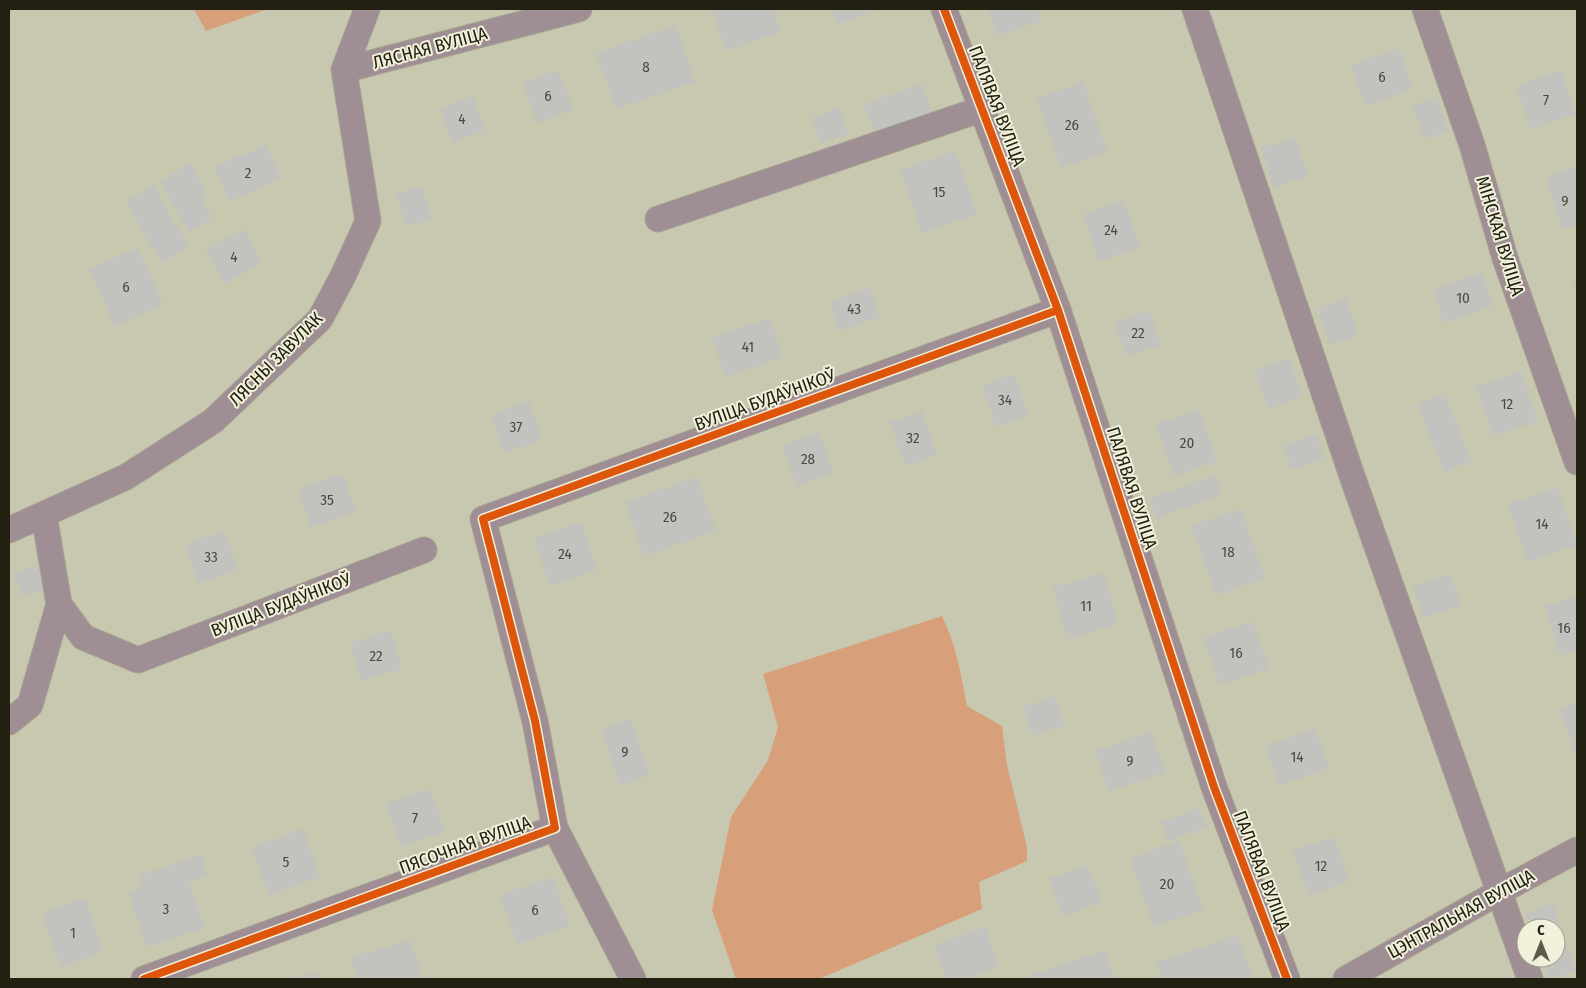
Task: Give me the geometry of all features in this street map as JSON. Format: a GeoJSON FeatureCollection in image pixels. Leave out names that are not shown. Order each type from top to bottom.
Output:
{"type":"FeatureCollection","features":[{"type":"Feature","properties":{"kind":"street","name":"ЛЯСНАЯ ВУЛІЦА"},"geometry":{"type":"LineString","coordinates":[[344,70],[367,9]]}},
{"type":"Feature","properties":{"kind":"street","name":"ЛЯСНАЯ ВУЛІЦА"},"geometry":{"type":"LineString","coordinates":[[344,70],[579,9]]}},
{"type":"Feature","properties":{"kind":"street","name":"ПАЛЯВАЯ ВУЛІЦА"},"geometry":{"type":"LineString","coordinates":[[944,9],[1058,310],[1214,787],[1287,979]]}},
{"type":"Feature","properties":{"kind":"street"},"geometry":{"type":"LineString","coordinates":[[1195,9],[1351,473],[1530,979]]}},
{"type":"Feature","properties":{"kind":"street","name":"МІНСКАЯ ВУЛІЦА"},"geometry":{"type":"LineString","coordinates":[[1425,9],[1472,145],[1505,258],[1577,462]]}},
{"type":"Feature","properties":{"kind":"street","name":"ЛЯСНЫ ЗАВУЛАК"},"geometry":{"type":"LineString","coordinates":[[9,530],[126,477],[213,421],[320,319],[344,276],[368,221],[344,70]]}},
{"type":"Feature","properties":{"kind":"street"},"geometry":{"type":"LineString","coordinates":[[658,219],[982,109]]}},
{"type":"Feature","properties":{"kind":"street","name":"ВУЛІЦА БУДАЎНІКОЎ"},"geometry":{"type":"LineString","coordinates":[[483,519],[1058,310]]}},
{"type":"Feature","properties":{"kind":"street"},"geometry":{"type":"LineString","coordinates":[[9,722],[30,705],[59,604],[44,515]]}},
{"type":"Feature","properties":{"kind":"street","name":"ПЯСОЧНАЯ ВУЛІЦА"},"geometry":{"type":"LineString","coordinates":[[144,979],[555,828],[535,722],[483,519]]}},
{"type":"Feature","properties":{"kind":"street","name":"ВУЛІЦА БУДАЎНІКОЎ"},"geometry":{"type":"LineString","coordinates":[[59,604],[83,637],[138,660],[424,550]]}},
{"type":"Feature","properties":{"kind":"street"},"geometry":{"type":"LineString","coordinates":[[555,828],[633,979]]}},
{"type":"Feature","properties":{"kind":"street","name":"ЦЭНТРАЛЬНАЯ ВУЛІЦА"},"geometry":{"type":"LineString","coordinates":[[1346,979],[1577,850]]}},
{"type":"Feature","properties":{"kind":"shaded area"},"geometry":{"type":"Polygon","coordinates":[[[194,9],[268,9],[206,31],[194,9]]]}},
{"type":"Feature","properties":{"kind":"shaded area"},"geometry":{"type":"Polygon","coordinates":[[[942,616],[954,649],[967,706],[1002,726],[1007,765],[1027,847],[1027,861],[979,882],[982,909],[819,979],[736,979],[712,910],[731,817],[768,760],[778,727],[763,674],[942,616]]]}},
{"type":"Feature","properties":{"kind":"building"},"geometry":{"type":"Polygon","coordinates":[[[712,9],[773,9],[781,32],[726,51],[712,9]]]}},
{"type":"Feature","properties":{"kind":"building"},"geometry":{"type":"Polygon","coordinates":[[[832,9],[880,9],[837,24],[832,9]]]}},
{"type":"Feature","properties":{"kind":"building"},"geometry":{"type":"Polygon","coordinates":[[[987,9],[1037,9],[1041,21],[997,36],[987,9]]]}},
{"type":"Feature","properties":{"kind":"building"},"geometry":{"type":"Polygon","coordinates":[[[676,25],[695,82],[616,109],[596,53],[676,25]]]}},
{"type":"Feature","properties":{"kind":"building"},"geometry":{"type":"Polygon","coordinates":[[[1399,48],[1413,89],[1365,106],[1351,65],[1399,48]]]}},
{"type":"Feature","properties":{"kind":"building"},"geometry":{"type":"Polygon","coordinates":[[[559,70],[573,110],[537,123],[523,82],[559,70]]]}},
{"type":"Feature","properties":{"kind":"building"},"geometry":{"type":"Polygon","coordinates":[[[1561,71],[1576,114],[1531,129],[1516,86],[1561,71]]]}},
{"type":"Feature","properties":{"kind":"building"},"geometry":{"type":"Polygon","coordinates":[[[1083,82],[1107,151],[1061,168],[1037,98],[1083,82]]]}},
{"type":"Feature","properties":{"kind":"building"},"geometry":{"type":"Polygon","coordinates":[[[922,84],[932,112],[874,132],[864,104],[922,84]]]}},
{"type":"Feature","properties":{"kind":"building"},"geometry":{"type":"Polygon","coordinates":[[[473,96],[485,131],[452,142],[440,108],[473,96]]]}},
{"type":"Feature","properties":{"kind":"building"},"geometry":{"type":"Polygon","coordinates":[[[1437,97],[1448,131],[1424,139],[1413,105],[1437,97]]]}},
{"type":"Feature","properties":{"kind":"building"},"geometry":{"type":"Polygon","coordinates":[[[839,108],[848,134],[821,144],[812,117],[839,108]]]}},
{"type":"Feature","properties":{"kind":"building"},"geometry":{"type":"Polygon","coordinates":[[[1295,137],[1308,176],[1274,188],[1261,148],[1295,137]]]}},
{"type":"Feature","properties":{"kind":"building"},"geometry":{"type":"Polygon","coordinates":[[[266,145],[281,179],[229,202],[214,167],[266,145]]]}},
{"type":"Feature","properties":{"kind":"building"},"geometry":{"type":"Polygon","coordinates":[[[955,151],[977,214],[922,233],[900,170],[955,151]]]}},
{"type":"Feature","properties":{"kind":"building"},"geometry":{"type":"Polygon","coordinates":[[[190,164],[207,192],[200,196],[213,218],[189,232],[160,181],[190,164]]]}},
{"type":"Feature","properties":{"kind":"building"},"geometry":{"type":"Polygon","coordinates":[[[1577,167],[1577,225],[1562,230],[1546,177],[1577,167]]]}},
{"type":"Feature","properties":{"kind":"building"},"geometry":{"type":"Polygon","coordinates":[[[154,185],[188,247],[161,263],[126,201],[154,185]]]}},
{"type":"Feature","properties":{"kind":"building"},"geometry":{"type":"Polygon","coordinates":[[[422,186],[432,219],[406,226],[396,194],[422,186]]]}},
{"type":"Feature","properties":{"kind":"building"},"geometry":{"type":"Polygon","coordinates":[[[1124,200],[1140,247],[1099,261],[1083,214],[1124,200]]]}},
{"type":"Feature","properties":{"kind":"building"},"geometry":{"type":"Polygon","coordinates":[[[244,229],[263,263],[224,284],[205,250],[244,229]]]}},
{"type":"Feature","properties":{"kind":"building"},"geometry":{"type":"Polygon","coordinates":[[[138,248],[163,304],[115,326],[89,269],[138,248]]]}},
{"type":"Feature","properties":{"kind":"building"},"geometry":{"type":"Polygon","coordinates":[[[1482,273],[1493,306],[1444,323],[1433,290],[1482,273]]]}},
{"type":"Feature","properties":{"kind":"building"},"geometry":{"type":"Polygon","coordinates":[[[1577,281],[1577,296],[1573,283],[1577,281]]]}},
{"type":"Feature","properties":{"kind":"building"},"geometry":{"type":"Polygon","coordinates":[[[870,288],[880,317],[839,331],[829,302],[870,288]]]}},
{"type":"Feature","properties":{"kind":"building"},"geometry":{"type":"Polygon","coordinates":[[[1346,298],[1358,335],[1330,345],[1318,308],[1346,298]]]}},
{"type":"Feature","properties":{"kind":"building"},"geometry":{"type":"Polygon","coordinates":[[[1149,310],[1161,345],[1127,356],[1114,322],[1149,310]]]}},
{"type":"Feature","properties":{"kind":"building"},"geometry":{"type":"Polygon","coordinates":[[[770,318],[783,357],[726,377],[712,337],[770,318]]]}},
{"type":"Feature","properties":{"kind":"building"},"geometry":{"type":"Polygon","coordinates":[[[1289,358],[1303,396],[1268,409],[1255,371],[1289,358]]]}},
{"type":"Feature","properties":{"kind":"building"},"geometry":{"type":"Polygon","coordinates":[[[1521,372],[1538,421],[1493,436],[1476,387],[1521,372]]]}},
{"type":"Feature","properties":{"kind":"building"},"geometry":{"type":"Polygon","coordinates":[[[1014,374],[1029,415],[996,427],[982,385],[1014,374]]]}},
{"type":"Feature","properties":{"kind":"building"},"geometry":{"type":"Polygon","coordinates":[[[1444,393],[1472,461],[1444,472],[1417,404],[1444,393]]]}},
{"type":"Feature","properties":{"kind":"building"},"geometry":{"type":"Polygon","coordinates":[[[529,401],[542,440],[504,453],[491,415],[529,401]]]}},
{"type":"Feature","properties":{"kind":"building"},"geometry":{"type":"Polygon","coordinates":[[[1199,409],[1217,461],[1174,476],[1156,424],[1199,409]]]}},
{"type":"Feature","properties":{"kind":"building"},"geometry":{"type":"Polygon","coordinates":[[[922,411],[937,455],[905,466],[890,422],[922,411]]]}},
{"type":"Feature","properties":{"kind":"building"},"geometry":{"type":"Polygon","coordinates":[[[819,432],[834,473],[797,486],[782,445],[819,432]]]}},
{"type":"Feature","properties":{"kind":"building"},"geometry":{"type":"Polygon","coordinates":[[[1316,435],[1324,459],[1292,469],[1284,445],[1316,435]]]}},
{"type":"Feature","properties":{"kind":"building"},"geometry":{"type":"Polygon","coordinates":[[[343,474],[356,511],[311,527],[298,489],[343,474]]]}},
{"type":"Feature","properties":{"kind":"building"},"geometry":{"type":"Polygon","coordinates":[[[1215,475],[1222,494],[1157,518],[1150,499],[1215,475]]]}},
{"type":"Feature","properties":{"kind":"building"},"geometry":{"type":"Polygon","coordinates":[[[697,477],[716,531],[644,556],[625,502],[697,477]]]}},
{"type":"Feature","properties":{"kind":"building"},"geometry":{"type":"Polygon","coordinates":[[[1557,487],[1577,545],[1528,562],[1508,504],[1557,487]]]}},
{"type":"Feature","properties":{"kind":"building"},"geometry":{"type":"Polygon","coordinates":[[[1241,509],[1265,578],[1216,595],[1191,526],[1241,509]]]}},
{"type":"Feature","properties":{"kind":"building"},"geometry":{"type":"Polygon","coordinates":[[[581,522],[597,570],[550,586],[534,538],[581,522]]]}},
{"type":"Feature","properties":{"kind":"building"},"geometry":{"type":"Polygon","coordinates":[[[224,531],[238,569],[198,583],[185,544],[224,531]]]}},
{"type":"Feature","properties":{"kind":"building"},"geometry":{"type":"Polygon","coordinates":[[[37,565],[46,589],[22,597],[13,573],[37,565]]]}},
{"type":"Feature","properties":{"kind":"building"},"geometry":{"type":"Polygon","coordinates":[[[1104,573],[1118,624],[1067,639],[1053,587],[1104,573]]]}},
{"type":"Feature","properties":{"kind":"building"},"geometry":{"type":"Polygon","coordinates":[[[1450,574],[1461,605],[1424,618],[1413,587],[1450,574]]]}},
{"type":"Feature","properties":{"kind":"building"},"geometry":{"type":"Polygon","coordinates":[[[1577,596],[1577,650],[1560,656],[1545,606],[1577,596]]]}},
{"type":"Feature","properties":{"kind":"building"},"geometry":{"type":"Polygon","coordinates":[[[1252,621],[1269,668],[1220,685],[1204,638],[1252,621]]]}},
{"type":"Feature","properties":{"kind":"building"},"geometry":{"type":"Polygon","coordinates":[[[391,630],[402,669],[361,681],[350,643],[391,630]]]}},
{"type":"Feature","properties":{"kind":"building"},"geometry":{"type":"Polygon","coordinates":[[[1055,696],[1065,725],[1033,736],[1023,707],[1055,696]]]}},
{"type":"Feature","properties":{"kind":"building"},"geometry":{"type":"Polygon","coordinates":[[[1577,702],[1577,760],[1559,708],[1577,702]]]}},
{"type":"Feature","properties":{"kind":"building"},"geometry":{"type":"Polygon","coordinates":[[[631,719],[650,775],[620,786],[601,730],[631,719]]]}},
{"type":"Feature","properties":{"kind":"building"},"geometry":{"type":"Polygon","coordinates":[[[1315,729],[1329,768],[1279,785],[1265,746],[1315,729]]]}},
{"type":"Feature","properties":{"kind":"building"},"geometry":{"type":"Polygon","coordinates":[[[1151,731],[1165,772],[1109,791],[1095,751],[1151,731]]]}},
{"type":"Feature","properties":{"kind":"building"},"geometry":{"type":"Polygon","coordinates":[[[430,789],[445,831],[401,847],[386,804],[430,789]]]}},
{"type":"Feature","properties":{"kind":"building"},"geometry":{"type":"Polygon","coordinates":[[[1199,808],[1206,827],[1168,841],[1161,822],[1199,808]]]}},
{"type":"Feature","properties":{"kind":"building"},"geometry":{"type":"Polygon","coordinates":[[[303,829],[320,877],[269,895],[252,847],[303,829]]]}},
{"type":"Feature","properties":{"kind":"building"},"geometry":{"type":"Polygon","coordinates":[[[1334,837],[1350,881],[1309,895],[1293,851],[1334,837]]]}},
{"type":"Feature","properties":{"kind":"building"},"geometry":{"type":"Polygon","coordinates":[[[1179,841],[1203,910],[1154,927],[1130,858],[1179,841]]]}},
{"type":"Feature","properties":{"kind":"building"},"geometry":{"type":"Polygon","coordinates":[[[201,855],[208,876],[189,883],[205,927],[147,947],[128,892],[143,887],[139,876],[201,855]]]}},
{"type":"Feature","properties":{"kind":"building"},"geometry":{"type":"Polygon","coordinates":[[[1088,865],[1102,902],[1063,916],[1049,879],[1088,865]]]}},
{"type":"Feature","properties":{"kind":"building"},"geometry":{"type":"Polygon","coordinates":[[[553,877],[570,926],[517,944],[500,895],[553,877]]]}},
{"type":"Feature","properties":{"kind":"building"},"geometry":{"type":"Polygon","coordinates":[[[85,898],[103,952],[61,967],[42,913],[85,898]]]}},
{"type":"Feature","properties":{"kind":"building"},"geometry":{"type":"Polygon","coordinates":[[[1553,904],[1558,918],[1528,918],[1526,913],[1553,904]]]}},
{"type":"Feature","properties":{"kind":"building"},"geometry":{"type":"Polygon","coordinates":[[[985,927],[999,967],[964,979],[946,979],[934,945],[985,927]]]}},
{"type":"Feature","properties":{"kind":"building"},"geometry":{"type":"Polygon","coordinates":[[[1237,935],[1253,979],[1162,979],[1156,963],[1237,935]]]}},
{"type":"Feature","properties":{"kind":"building"},"geometry":{"type":"Polygon","coordinates":[[[411,940],[423,979],[357,979],[350,958],[411,940]]]}},
{"type":"Feature","properties":{"kind":"building"},"geometry":{"type":"Polygon","coordinates":[[[1566,942],[1576,971],[1549,979],[1545,968],[1566,968],[1566,942]]]}},
{"type":"Feature","properties":{"kind":"building"},"geometry":{"type":"Polygon","coordinates":[[[1105,950],[1115,979],[1028,979],[1027,977],[1105,950]]]}},
{"type":"Feature","properties":{"kind":"building"},"geometry":{"type":"Polygon","coordinates":[[[318,971],[320,979],[290,979],[318,971]]]}},
{"type":"Feature","properties":{"kind":"cycle path"},"geometry":{"type":"LineString","coordinates":[[944,9],[1058,310],[1214,787],[1287,979]]}},
{"type":"Feature","properties":{"kind":"cycle path"},"geometry":{"type":"LineString","coordinates":[[144,979],[555,828],[535,721],[483,519],[1058,310]]}}]}
